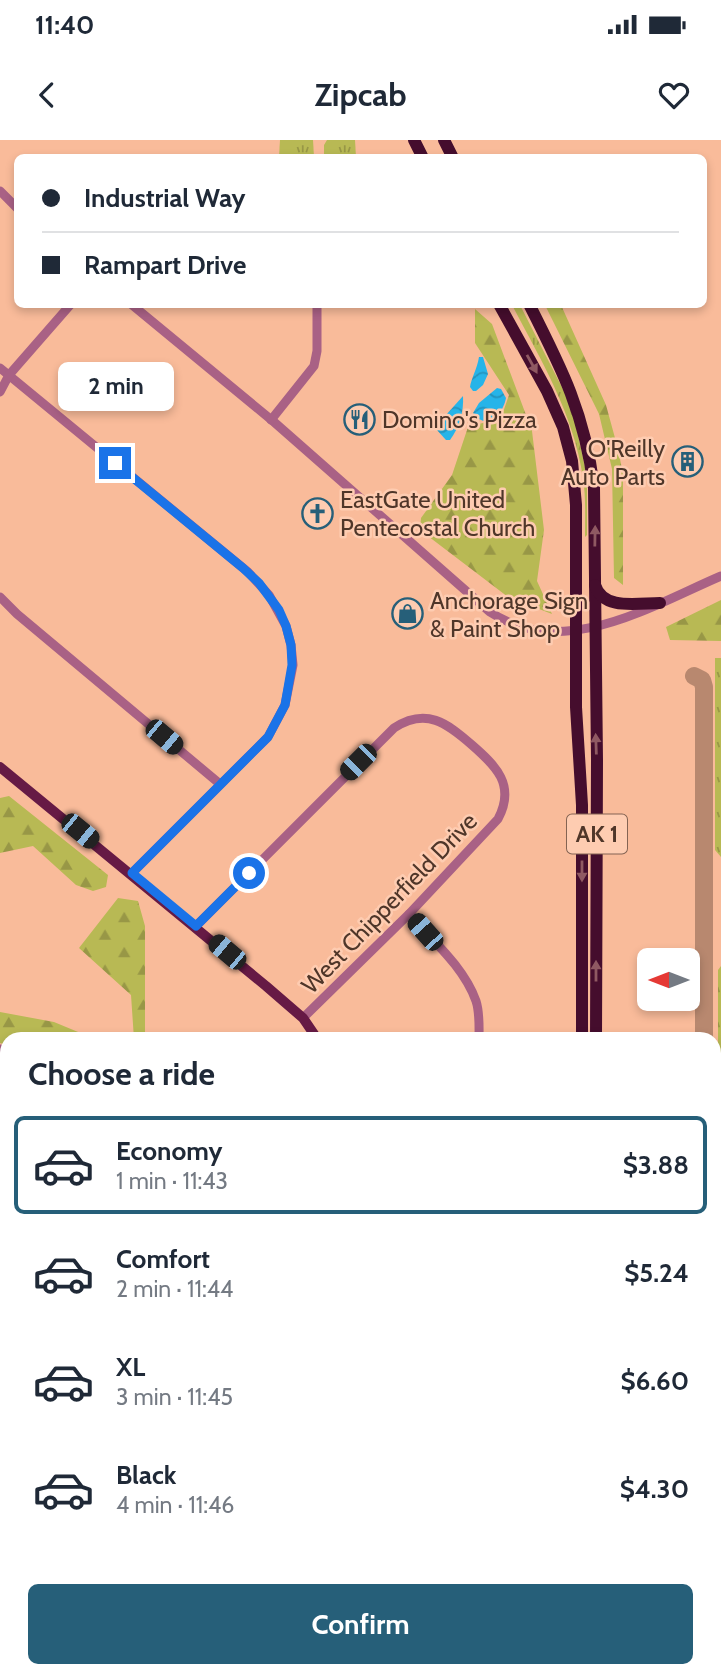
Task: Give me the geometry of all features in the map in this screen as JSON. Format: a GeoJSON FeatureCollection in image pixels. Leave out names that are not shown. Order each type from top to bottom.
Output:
{"type":"FeatureCollection","features":[{"type":"Feature","properties":{"kind":"highway","name":"AK 1"},"geometry":{"type":"LineString","coordinates":[[501,308],[547,391],[563,427],[572,461],[576,505],[576,706],[582,805],[582,1032]]}},
{"type":"Feature","properties":{"kind":"highway","name":"AK 1"},"geometry":{"type":"LineString","coordinates":[[531,308],[565,375],[581,419],[590,455],[594,488],[596,1032]]}},
{"type":"Feature","properties":{"kind":"highway"},"geometry":{"type":"LineString","coordinates":[[594,580],[601,596],[614,602],[660,603]]}},
{"type":"Feature","properties":{"kind":"main road"},"geometry":{"type":"LineString","coordinates":[[0,766],[196,926],[303,1018],[313,1032]]}},
{"type":"Feature","properties":{"kind":"street"},"geometry":{"type":"LineString","coordinates":[[0,191],[14,205]]}},
{"type":"Feature","properties":{"kind":"street"},"geometry":{"type":"LineString","coordinates":[[0,392],[9,375],[68,308]]}},
{"type":"Feature","properties":{"kind":"street"},"geometry":{"type":"LineString","coordinates":[[136,308],[271,420],[490,612],[504,621],[539,632],[594,629],[721,576]]}},
{"type":"Feature","properties":{"kind":"street"},"geometry":{"type":"LineString","coordinates":[[271,420],[314,366],[317,351],[317,308]]}},
{"type":"Feature","properties":{"kind":"street"},"geometry":{"type":"LineString","coordinates":[[0,368],[243,568],[269,595],[279,610],[291,645],[292,665],[285,705],[268,737],[132,873]]}},
{"type":"Feature","properties":{"kind":"street"},"geometry":{"type":"LineString","coordinates":[[0,597],[220,784]]}},
{"type":"Feature","properties":{"kind":"street","name":"West Chipperfield Drive"},"geometry":{"type":"LineString","coordinates":[[196,926],[401,723],[424,718],[445,723],[493,763],[499,773],[505,795],[498,819],[409,914],[303,1018]]}},
{"type":"Feature","properties":{"kind":"street"},"geometry":{"type":"LineString","coordinates":[[409,914],[456,967],[469,986],[477,1003],[479,1032]]}},
{"type":"Feature","properties":{"kind":"green space"},"geometry":{"type":"Polygon","coordinates":[[[280,140],[313,140],[314,154],[279,154],[280,140]]]}},
{"type":"Feature","properties":{"kind":"green space"},"geometry":{"type":"Polygon","coordinates":[[[327,140],[355,140],[356,154],[324,154],[327,140]]]}},
{"type":"Feature","properties":{"kind":"green space"},"geometry":{"type":"Polygon","coordinates":[[[514,308],[522,308],[572,407],[587,477],[585,537],[584,485],[579,455],[555,388],[514,308]]]}},
{"type":"Feature","properties":{"kind":"green space"},"geometry":{"type":"Polygon","coordinates":[[[546,308],[562,308],[606,405],[623,474],[623,585],[614,578],[612,469],[599,414],[546,308]]]}},
{"type":"Feature","properties":{"kind":"green space"},"geometry":{"type":"Polygon","coordinates":[[[475,309],[492,324],[532,431],[544,530],[537,581],[552,614],[508,597],[420,530],[421,518],[452,475],[468,427],[501,418],[509,395],[475,343],[475,309]]]}},
{"type":"Feature","properties":{"kind":"green space"},"geometry":{"type":"Polygon","coordinates":[[[721,600],[721,641],[670,640],[666,627],[721,600]]]}},
{"type":"Feature","properties":{"kind":"green space"},"geometry":{"type":"Polygon","coordinates":[[[715,658],[721,658],[721,857],[715,850],[715,658]]]}},
{"type":"Feature","properties":{"kind":"green space"},"geometry":{"type":"Polygon","coordinates":[[[9,796],[108,875],[106,887],[93,891],[76,885],[33,846],[0,853],[0,798],[9,796]]]}},
{"type":"Feature","properties":{"kind":"green space"},"geometry":{"type":"Polygon","coordinates":[[[118,898],[138,901],[145,926],[145,1032],[134,1032],[131,995],[79,948],[118,898]]]}},
{"type":"Feature","properties":{"kind":"green space"},"geometry":{"type":"Polygon","coordinates":[[[721,966],[721,1032],[718,1032],[718,970],[721,966]]]}},
{"type":"Feature","properties":{"kind":"green space"},"geometry":{"type":"Polygon","coordinates":[[[0,1012],[54,1022],[78,1032],[0,1032],[0,1012]]]}},
{"type":"Feature","properties":{"kind":"water"},"geometry":{"type":"Polygon","coordinates":[[[479,357],[483,357],[488,374],[483,385],[473,391],[470,387],[479,357]]]}},
{"type":"Feature","properties":{"kind":"water"},"geometry":{"type":"Polygon","coordinates":[[[497,388],[501,389],[506,398],[502,410],[489,421],[478,418],[473,413],[479,403],[497,388]]]}},
{"type":"Feature","properties":{"kind":"water"},"geometry":{"type":"Polygon","coordinates":[[[463,396],[458,425],[450,440],[446,440],[436,429],[437,425],[463,396]]]}},
{"type":"Feature","properties":{"kind":"taxiway"},"geometry":{"type":"LineString","coordinates":[[694,676],[702,680],[704,687],[704,1032]]}},
{"type":"Feature","properties":{"kind":"place","name":"Domino's Pizza"},"geometry":{"type":"Point","coordinates":[359,419]}},
{"type":"Feature","properties":{"kind":"place","name":"O'Reilly Auto Parts"},"geometry":{"type":"Point","coordinates":[688,462]}},
{"type":"Feature","properties":{"kind":"place","name":"EastGate United Pentecostal Church"},"geometry":{"type":"Point","coordinates":[317,513]}},
{"type":"Feature","properties":{"kind":"place","name":"Anchorage Sign & Paint Shop"},"geometry":{"type":"Point","coordinates":[407,614]}},
{"type":"Feature","properties":{"kind":"route"},"geometry":{"type":"LineString","coordinates":[[115,463],[248,572],[269,595],[286,626],[291,645],[290,687],[277,723],[268,737],[132,873],[196,926],[249,873]]}}]}
